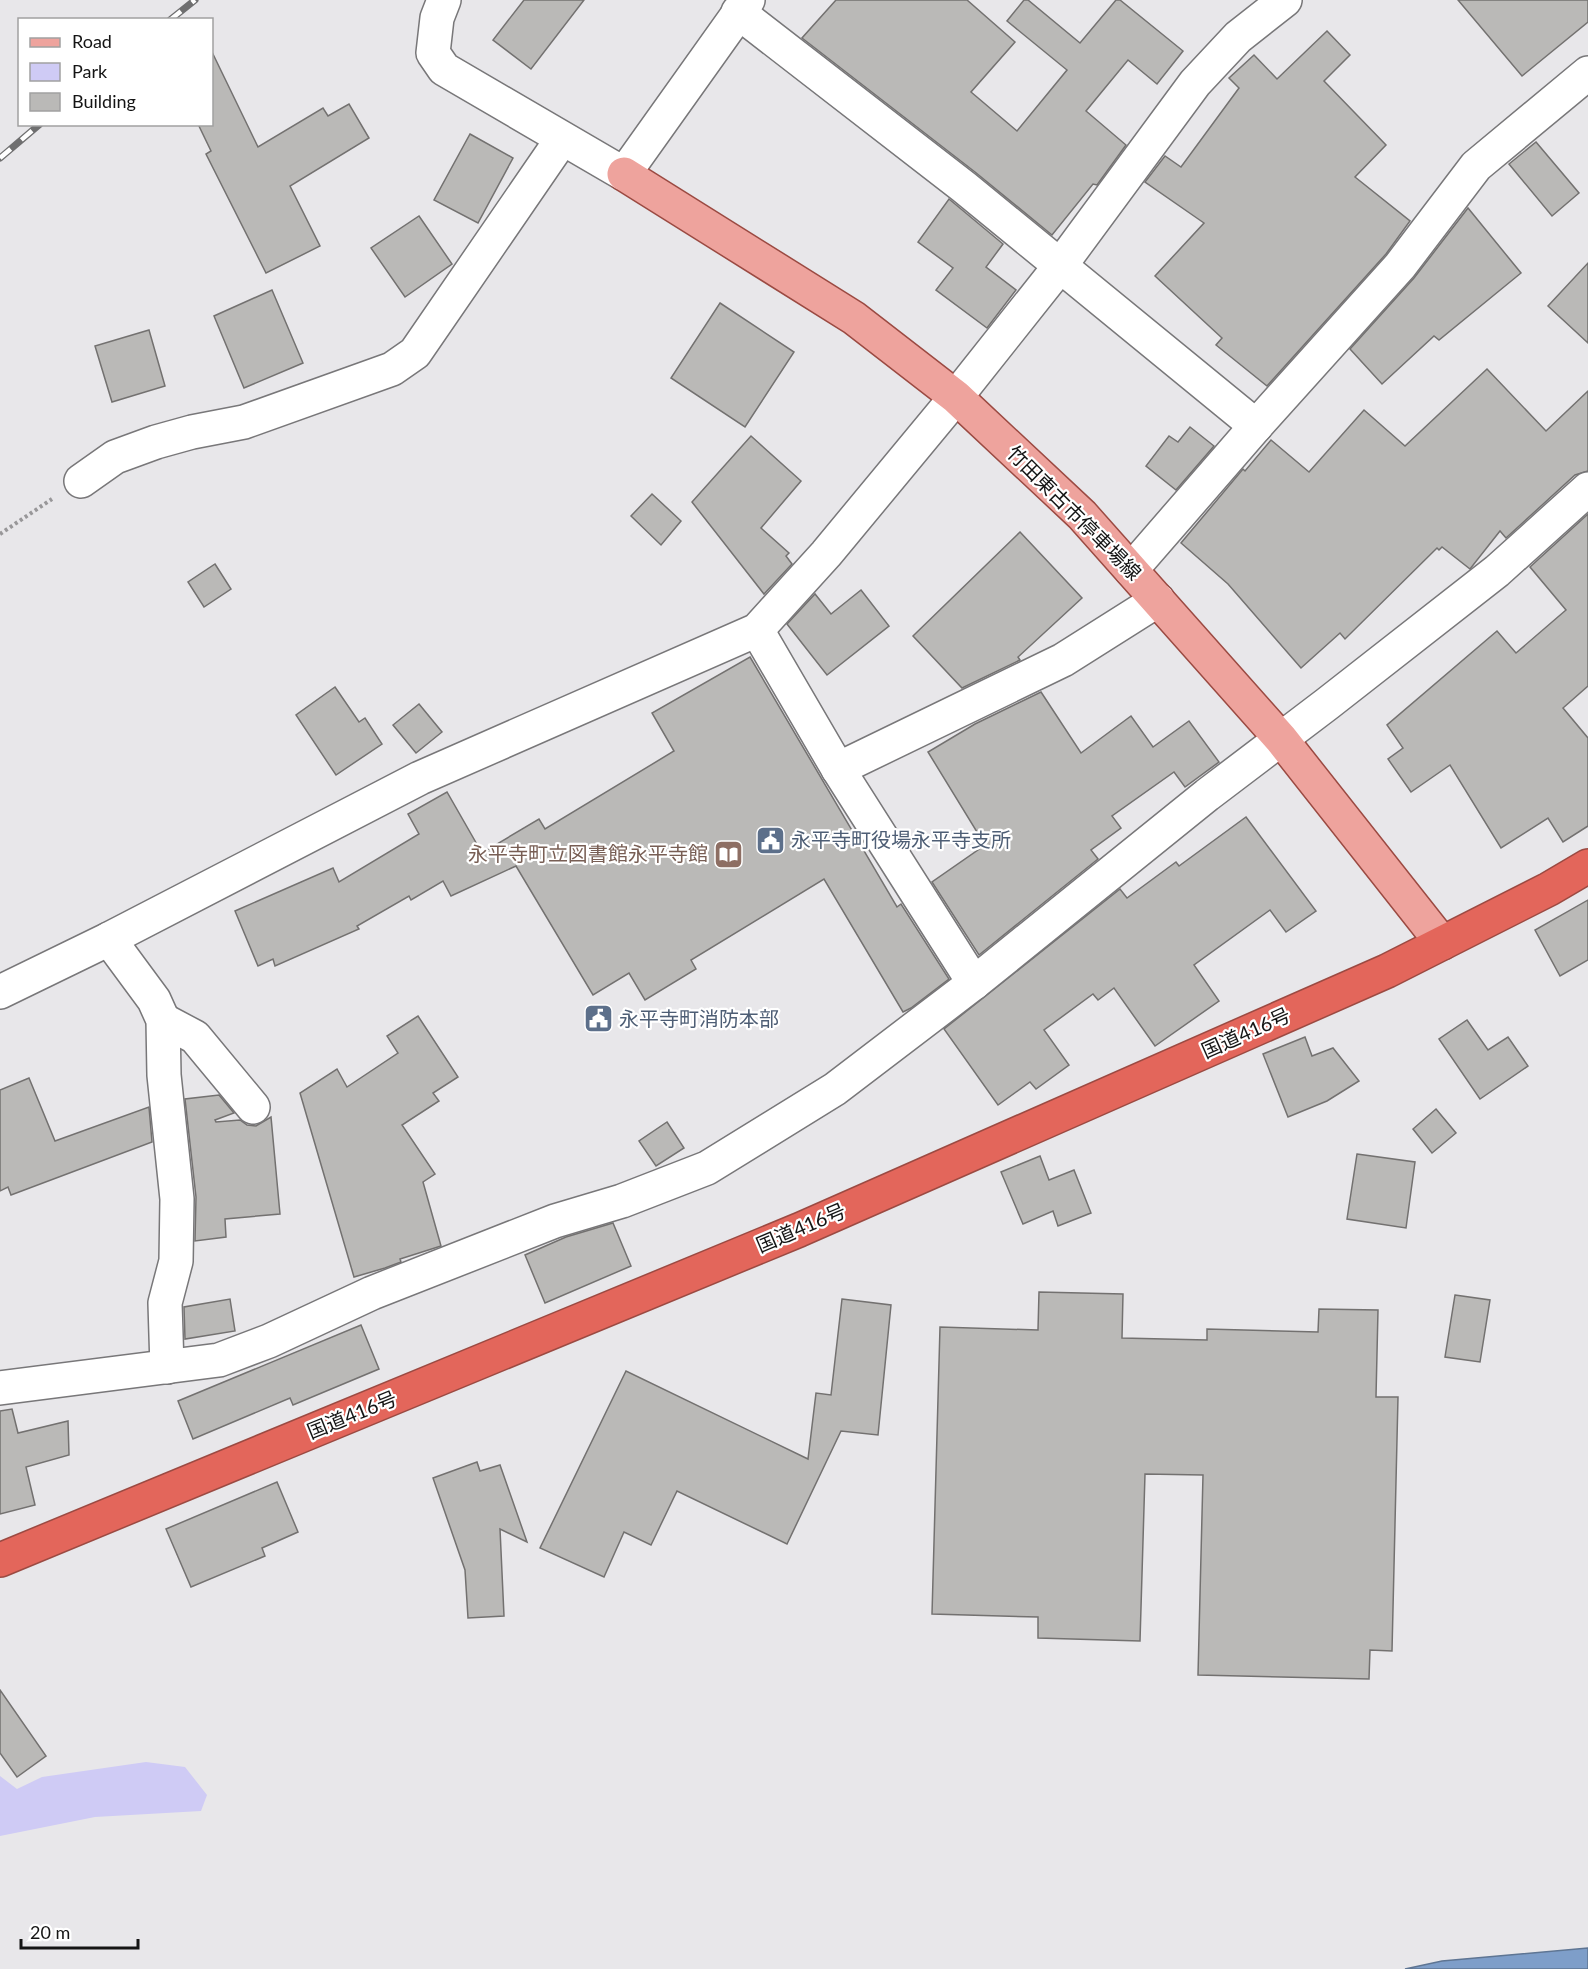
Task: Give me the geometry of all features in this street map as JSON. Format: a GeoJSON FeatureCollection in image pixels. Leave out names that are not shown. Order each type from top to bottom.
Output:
{"type":"FeatureCollection","features":[{"type":"Feature","properties":{"kind":"highway","name":"国道416号"},"geometry":{"type":"LineString","coordinates":[[0,1560],[799,1230],[1387,971],[1549,889],[1588,866]]}},
{"type":"Feature","properties":{"kind":"main road","name":"竹田東古市停車場線"},"geometry":{"type":"LineString","coordinates":[[624,174],[854,318],[956,397],[1082,515],[1281,739],[1442,944]]}},
{"type":"Feature","properties":{"kind":"street"},"geometry":{"type":"LineString","coordinates":[[444,0],[437,18],[433,53],[444,69],[562,140],[624,174],[743,6],[1256,426]]}},
{"type":"Feature","properties":{"kind":"street"},"geometry":{"type":"LineString","coordinates":[[0,992],[109,939],[420,778],[757,630],[826,554],[956,397],[1060,266],[1195,83],[1238,37],[1285,0]]}},
{"type":"Feature","properties":{"kind":"street"},"geometry":{"type":"LineString","coordinates":[[1131,570],[1256,426],[1400,266],[1476,166],[1588,73]]}},
{"type":"Feature","properties":{"kind":"street"},"geometry":{"type":"LineString","coordinates":[[81,481],[115,456],[192,432],[244,422],[392,369],[415,353],[562,140]]}},
{"type":"Feature","properties":{"kind":"street"},"geometry":{"type":"LineString","coordinates":[[0,1388],[219,1360],[269,1341],[372,1293],[555,1221],[622,1201],[707,1168],[835,1089],[974,982],[1198,802],[1497,571],[1588,489]]}},
{"type":"Feature","properties":{"kind":"street"},"geometry":{"type":"LineString","coordinates":[[838,769],[1063,660],[1158,600]]}},
{"type":"Feature","properties":{"kind":"street"},"geometry":{"type":"LineString","coordinates":[[757,630],[838,769],[974,982]]}},
{"type":"Feature","properties":{"kind":"street"},"geometry":{"type":"LineString","coordinates":[[109,939],[154,1000],[163,1020],[164,1075],[177,1199],[176,1261],[165,1303],[167,1367]]}},
{"type":"Feature","properties":{"kind":"street"},"geometry":{"type":"LineString","coordinates":[[163,1020],[195,1036],[253,1107]]}},
{"type":"Feature","properties":{"kind":"path"},"geometry":{"type":"LineString","coordinates":[[0,534],[81,481]]}},
{"type":"Feature","properties":{"kind":"green space"},"geometry":{"type":"Polygon","coordinates":[[[146,1762],[185,1767],[207,1795],[201,1811],[95,1817],[0,1836],[0,1776],[17,1789],[42,1777],[146,1762]]]}},
{"type":"Feature","properties":{"kind":"water"},"geometry":{"type":"Polygon","coordinates":[[[1588,1948],[1588,1969],[1405,1969],[1442,1961],[1588,1948]]]}},
{"type":"Feature","properties":{"kind":"building"},"geometry":{"type":"Polygon","coordinates":[[[524,0],[584,0],[531,69],[493,40],[524,0]]]}},
{"type":"Feature","properties":{"kind":"building"},"geometry":{"type":"Polygon","coordinates":[[[836,0],[967,0],[1015,42],[971,92],[1017,131],[1067,70],[1007,21],[1024,0],[1028,0],[1080,43],[1116,0],[1120,0],[1183,51],[1157,84],[1128,60],[1086,111],[1126,145],[1097,185],[1093,184],[1052,235],[975,172],[802,38],[836,0]]]}},
{"type":"Feature","properties":{"kind":"building"},"geometry":{"type":"Polygon","coordinates":[[[1458,0],[1588,0],[1588,22],[1522,76],[1458,0]]]}},
{"type":"Feature","properties":{"kind":"building"},"geometry":{"type":"Polygon","coordinates":[[[1327,31],[1350,55],[1324,81],[1386,145],[1355,177],[1410,221],[1386,254],[1267,386],[1216,345],[1222,338],[1155,276],[1204,223],[1145,182],[1165,156],[1181,167],[1239,88],[1229,78],[1254,55],[1277,79],[1327,31]]]}},
{"type":"Feature","properties":{"kind":"building"},"geometry":{"type":"Polygon","coordinates":[[[213,54],[258,147],[323,108],[328,116],[349,104],[369,138],[290,186],[320,246],[266,273],[206,154],[211,151],[199,126],[213,126],[213,54]]]}},
{"type":"Feature","properties":{"kind":"building"},"geometry":{"type":"Polygon","coordinates":[[[470,134],[513,158],[478,223],[434,200],[470,134]]]}},
{"type":"Feature","properties":{"kind":"building"},"geometry":{"type":"Polygon","coordinates":[[[1536,142],[1579,193],[1552,216],[1509,164],[1536,142]]]}},
{"type":"Feature","properties":{"kind":"building"},"geometry":{"type":"Polygon","coordinates":[[[949,199],[1003,244],[986,267],[1016,290],[987,328],[936,290],[953,268],[918,242],[949,199]]]}},
{"type":"Feature","properties":{"kind":"building"},"geometry":{"type":"Polygon","coordinates":[[[1468,208],[1521,273],[1439,340],[1434,336],[1382,384],[1350,349],[1414,278],[1468,208]]]}},
{"type":"Feature","properties":{"kind":"building"},"geometry":{"type":"Polygon","coordinates":[[[419,216],[452,264],[405,297],[371,248],[419,216]]]}},
{"type":"Feature","properties":{"kind":"building"},"geometry":{"type":"Polygon","coordinates":[[[1588,263],[1588,343],[1548,306],[1588,263]]]}},
{"type":"Feature","properties":{"kind":"building"},"geometry":{"type":"Polygon","coordinates":[[[272,290],[303,363],[244,388],[214,316],[272,290]]]}},
{"type":"Feature","properties":{"kind":"building"},"geometry":{"type":"Polygon","coordinates":[[[720,303],[794,352],[745,427],[671,378],[720,303]]]}},
{"type":"Feature","properties":{"kind":"building"},"geometry":{"type":"Polygon","coordinates":[[[149,330],[165,386],[112,402],[95,346],[149,330]]]}},
{"type":"Feature","properties":{"kind":"building"},"geometry":{"type":"Polygon","coordinates":[[[1487,369],[1546,431],[1588,391],[1588,471],[1575,475],[1506,538],[1500,531],[1470,569],[1442,547],[1439,550],[1437,548],[1345,639],[1340,633],[1301,668],[1228,584],[1181,543],[1243,469],[1245,471],[1271,440],[1309,472],[1364,410],[1405,446],[1487,369]]]}},
{"type":"Feature","properties":{"kind":"building"},"geometry":{"type":"Polygon","coordinates":[[[1190,427],[1214,446],[1176,490],[1146,466],[1169,436],[1178,442],[1190,427]]]}},
{"type":"Feature","properties":{"kind":"building"},"geometry":{"type":"Polygon","coordinates":[[[751,436],[801,481],[761,528],[789,553],[786,556],[792,564],[764,594],[692,502],[751,436]]]}},
{"type":"Feature","properties":{"kind":"building"},"geometry":{"type":"Polygon","coordinates":[[[652,494],[681,521],[661,545],[631,516],[652,494]]]}},
{"type":"Feature","properties":{"kind":"building"},"geometry":{"type":"Polygon","coordinates":[[[1588,514],[1588,686],[1563,708],[1588,738],[1588,826],[1563,842],[1548,818],[1501,848],[1450,765],[1411,792],[1388,759],[1403,748],[1387,725],[1497,631],[1516,653],[1566,610],[1530,567],[1588,514]]]}},
{"type":"Feature","properties":{"kind":"building"},"geometry":{"type":"Polygon","coordinates":[[[1020,532],[1082,598],[1018,657],[1020,660],[962,688],[913,636],[1020,532]]]}},
{"type":"Feature","properties":{"kind":"building"},"geometry":{"type":"Polygon","coordinates":[[[215,564],[231,589],[204,607],[188,582],[215,564]]]}},
{"type":"Feature","properties":{"kind":"building"},"geometry":{"type":"Polygon","coordinates":[[[861,590],[889,626],[827,675],[787,624],[815,594],[831,614],[861,590]]]}},
{"type":"Feature","properties":{"kind":"building"},"geometry":{"type":"Polygon","coordinates":[[[750,657],[897,907],[901,904],[949,979],[911,1008],[903,1012],[824,879],[691,960],[696,969],[645,1000],[629,973],[593,995],[516,866],[451,896],[443,881],[411,900],[409,896],[357,926],[359,929],[275,966],[273,959],[258,966],[235,911],[333,868],[339,882],[419,834],[408,814],[447,792],[482,853],[539,819],[545,829],[674,751],[652,713],[750,657]]]}},
{"type":"Feature","properties":{"kind":"building"},"geometry":{"type":"Polygon","coordinates":[[[335,687],[359,722],[365,718],[382,744],[336,775],[296,715],[335,687]]]}},
{"type":"Feature","properties":{"kind":"building"},"geometry":{"type":"Polygon","coordinates":[[[1041,692],[1081,753],[1131,716],[1153,747],[1189,721],[1219,762],[1185,787],[1174,772],[1112,816],[1121,828],[1091,850],[1098,859],[979,955],[932,882],[985,845],[928,752],[975,724],[1041,692]]]}},
{"type":"Feature","properties":{"kind":"building"},"geometry":{"type":"Polygon","coordinates":[[[419,704],[442,732],[416,753],[393,725],[419,704]]]}},
{"type":"Feature","properties":{"kind":"building"},"geometry":{"type":"Polygon","coordinates":[[[1246,817],[1316,911],[1286,932],[1270,910],[1194,965],[1219,1001],[1155,1046],[1114,988],[1098,1000],[1093,994],[1044,1030],[1069,1065],[1036,1089],[1030,1082],[998,1105],[944,1029],[1120,889],[1127,898],[1176,862],[1179,866],[1246,817]]]}},
{"type":"Feature","properties":{"kind":"building"},"geometry":{"type":"Polygon","coordinates":[[[1588,900],[1588,960],[1560,976],[1535,930],[1588,900]]]}},
{"type":"Feature","properties":{"kind":"building"},"geometry":{"type":"Polygon","coordinates":[[[418,1016],[458,1077],[433,1093],[439,1101],[402,1125],[435,1174],[423,1182],[441,1246],[400,1259],[401,1262],[385,1268],[354,1277],[300,1093],[337,1069],[347,1087],[398,1053],[387,1036],[418,1016]]]}},
{"type":"Feature","properties":{"kind":"building"},"geometry":{"type":"Polygon","coordinates":[[[1467,1020],[1488,1050],[1508,1037],[1528,1066],[1480,1099],[1439,1039],[1467,1020]]]}},
{"type":"Feature","properties":{"kind":"building"},"geometry":{"type":"Polygon","coordinates":[[[1305,1037],[1312,1056],[1333,1048],[1359,1081],[1327,1101],[1288,1117],[1263,1054],[1305,1037]]]}},
{"type":"Feature","properties":{"kind":"building"},"geometry":{"type":"Polygon","coordinates":[[[29,1078],[55,1141],[149,1107],[152,1142],[11,1195],[8,1187],[0,1191],[0,1090],[29,1078]]]}},
{"type":"Feature","properties":{"kind":"building"},"geometry":{"type":"Polygon","coordinates":[[[219,1095],[234,1113],[215,1120],[216,1122],[240,1120],[247,1125],[256,1126],[271,1117],[280,1214],[225,1219],[226,1237],[195,1241],[196,1197],[185,1099],[219,1095]]]}},
{"type":"Feature","properties":{"kind":"building"},"geometry":{"type":"Polygon","coordinates":[[[1436,1109],[1456,1133],[1432,1153],[1413,1129],[1436,1109]]]}},
{"type":"Feature","properties":{"kind":"building"},"geometry":{"type":"Polygon","coordinates":[[[667,1122],[684,1148],[656,1166],[639,1141],[667,1122]]]}},
{"type":"Feature","properties":{"kind":"building"},"geometry":{"type":"Polygon","coordinates":[[[1357,1154],[1415,1162],[1406,1228],[1347,1219],[1357,1154]]]}},
{"type":"Feature","properties":{"kind":"building"},"geometry":{"type":"Polygon","coordinates":[[[1040,1156],[1049,1180],[1074,1170],[1091,1213],[1058,1226],[1053,1211],[1023,1224],[1001,1172],[1040,1156]]]}},
{"type":"Feature","properties":{"kind":"building"},"geometry":{"type":"Polygon","coordinates":[[[613,1223],[631,1266],[545,1303],[525,1255],[566,1237],[613,1223]]]}},
{"type":"Feature","properties":{"kind":"building"},"geometry":{"type":"Polygon","coordinates":[[[1039,1292],[1123,1294],[1122,1338],[1207,1340],[1207,1329],[1318,1332],[1319,1309],[1378,1310],[1376,1397],[1398,1397],[1392,1651],[1370,1650],[1369,1679],[1198,1675],[1203,1475],[1145,1474],[1140,1641],[1038,1638],[1038,1617],[932,1614],[940,1327],[1038,1330],[1039,1292]]]}},
{"type":"Feature","properties":{"kind":"building"},"geometry":{"type":"Polygon","coordinates":[[[1455,1295],[1490,1300],[1480,1362],[1445,1357],[1455,1295]]]}},
{"type":"Feature","properties":{"kind":"building"},"geometry":{"type":"Polygon","coordinates":[[[230,1299],[235,1331],[185,1339],[184,1307],[230,1299]]]}},
{"type":"Feature","properties":{"kind":"building"},"geometry":{"type":"Polygon","coordinates":[[[842,1299],[891,1305],[878,1435],[841,1431],[787,1544],[677,1491],[651,1545],[624,1532],[604,1577],[540,1548],[626,1371],[808,1459],[816,1393],[831,1395],[842,1299]]]}},
{"type":"Feature","properties":{"kind":"building"},"geometry":{"type":"Polygon","coordinates":[[[361,1325],[379,1369],[293,1405],[290,1398],[193,1439],[178,1401],[361,1325]]]}},
{"type":"Feature","properties":{"kind":"building"},"geometry":{"type":"Polygon","coordinates":[[[12,1409],[18,1433],[68,1421],[69,1455],[26,1467],[35,1505],[0,1514],[0,1411],[12,1409]]]}},
{"type":"Feature","properties":{"kind":"building"},"geometry":{"type":"Polygon","coordinates":[[[477,1462],[480,1471],[500,1465],[527,1542],[500,1529],[504,1616],[468,1618],[465,1570],[433,1478],[477,1462]]]}},
{"type":"Feature","properties":{"kind":"building"},"geometry":{"type":"Polygon","coordinates":[[[277,1482],[298,1532],[262,1548],[265,1556],[191,1587],[166,1529],[277,1482]]]}},
{"type":"Feature","properties":{"kind":"building"},"geometry":{"type":"Polygon","coordinates":[[[0,1690],[46,1756],[17,1777],[0,1753],[0,1690]]]}},
{"type":"Feature","properties":{"kind":"railway"},"geometry":{"type":"LineString","coordinates":[[172,18],[195,0]]}},
{"type":"Feature","properties":{"kind":"railway"},"geometry":{"type":"LineString","coordinates":[[0,158],[38,126]]}},
{"type":"Feature","properties":{"kind":"place","name":"永平寺町役場永平寺支所"},"geometry":{"type":"Point","coordinates":[770,840]}},
{"type":"Feature","properties":{"kind":"place","name":"永平寺町立図書館永平寺館"},"geometry":{"type":"Point","coordinates":[729,854]}},
{"type":"Feature","properties":{"kind":"place","name":"永平寺町消防本部"},"geometry":{"type":"Point","coordinates":[598,1019]}}]}
